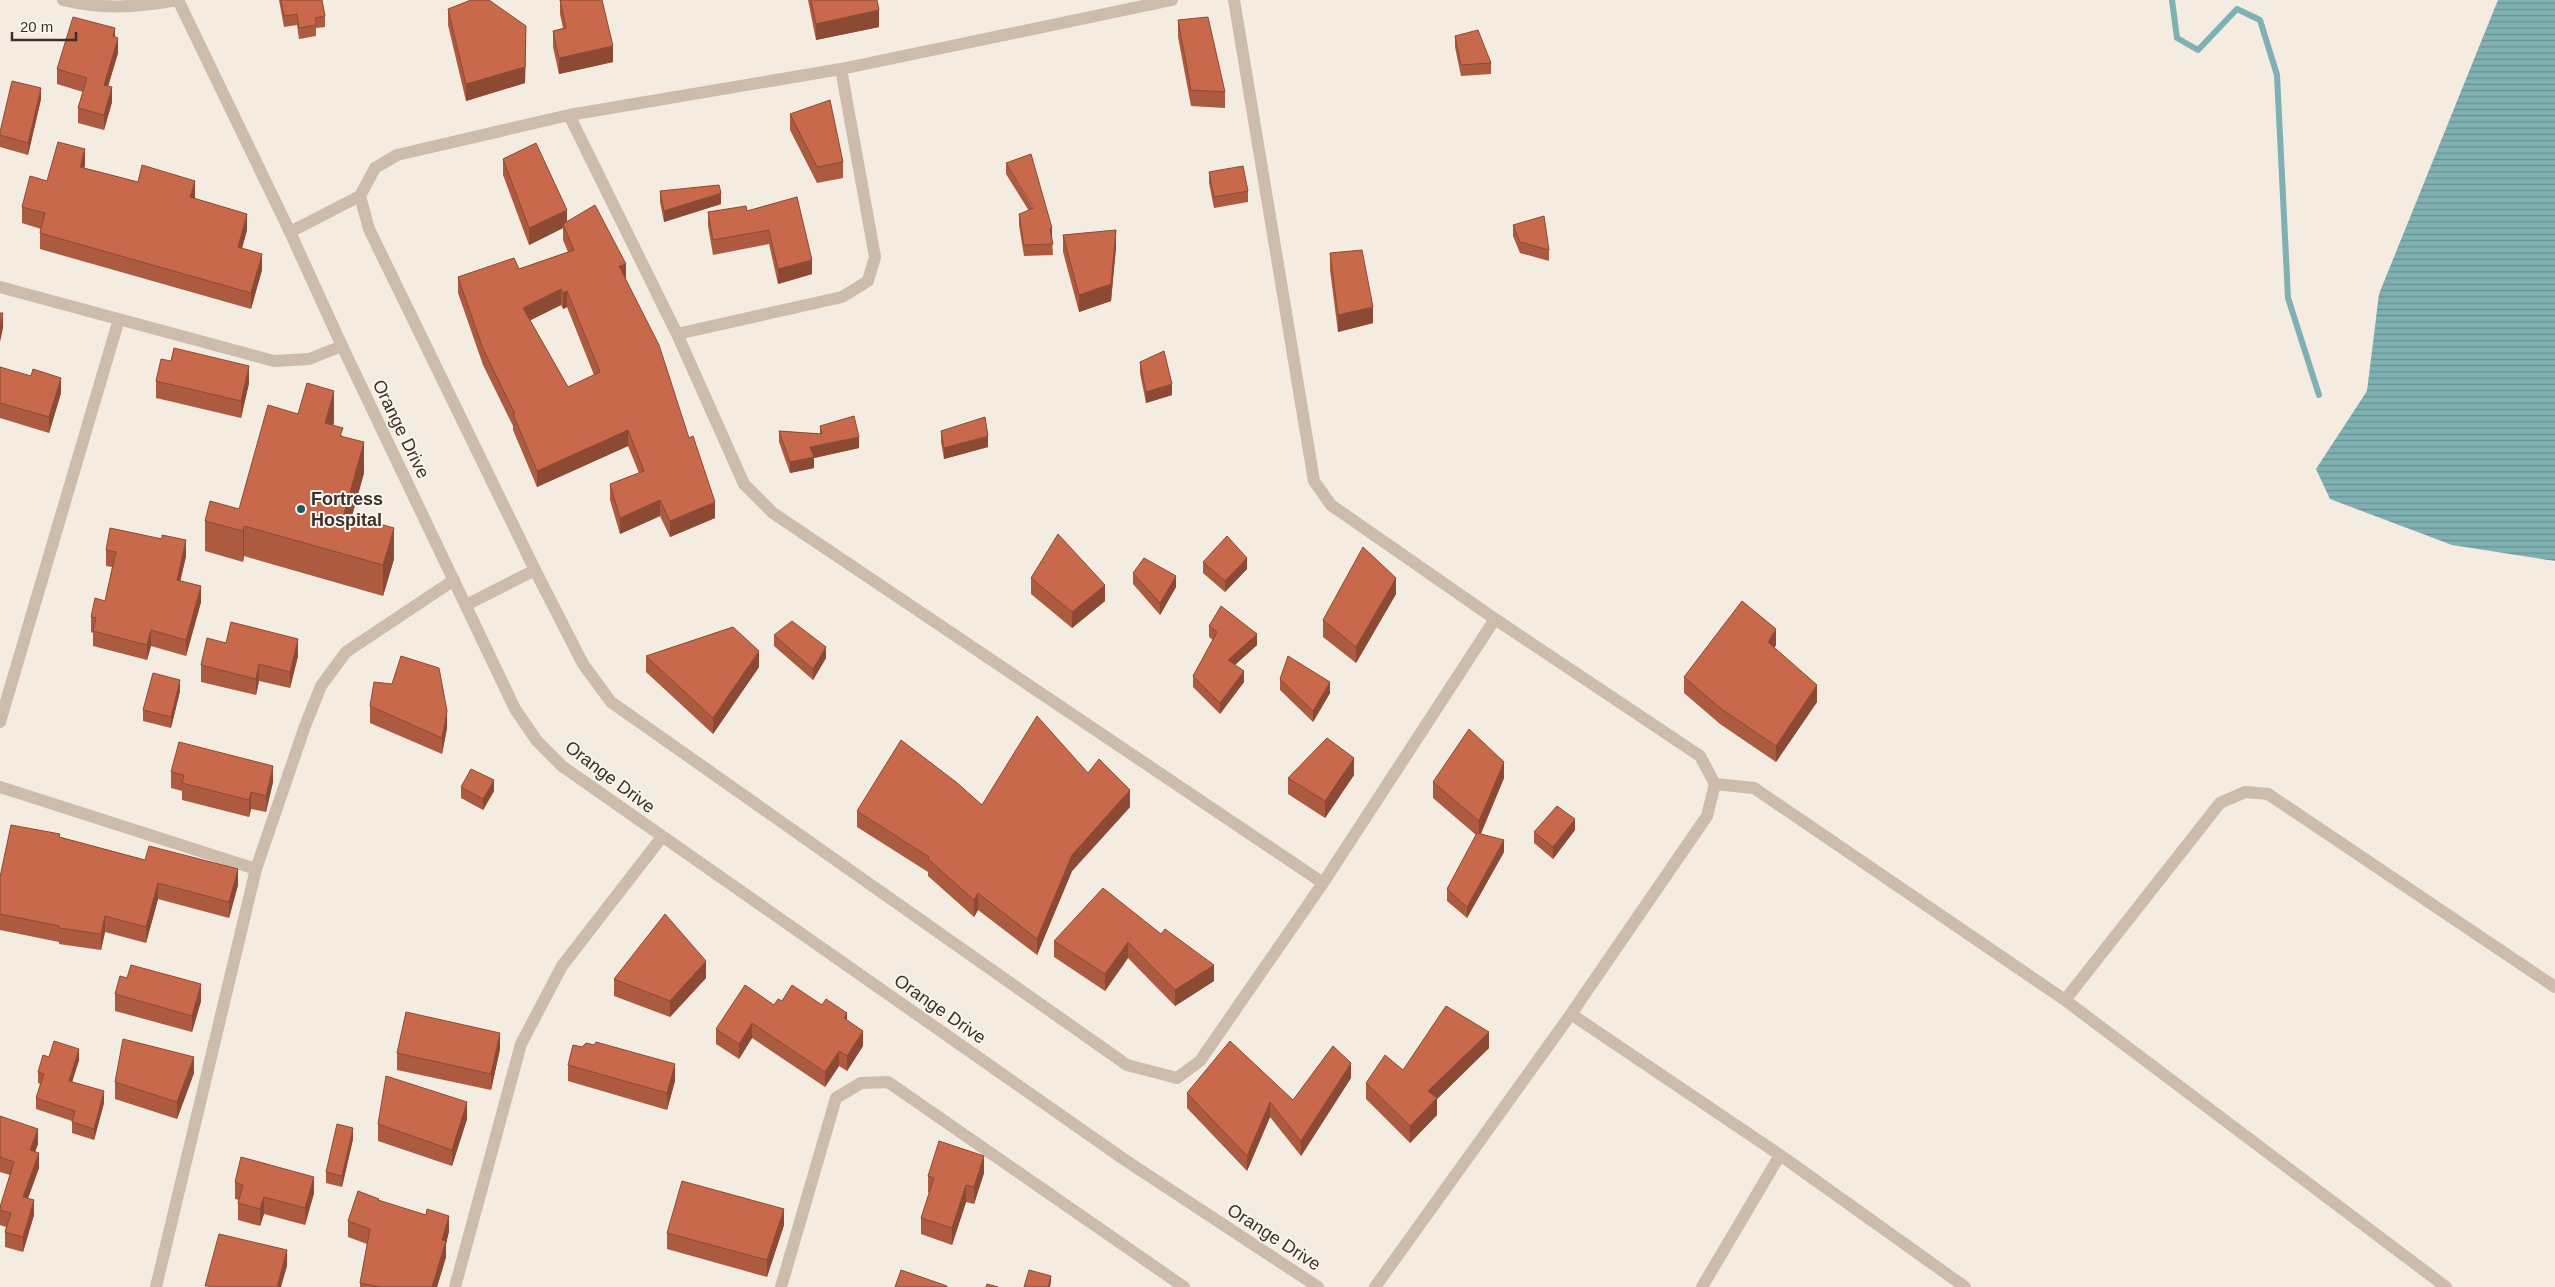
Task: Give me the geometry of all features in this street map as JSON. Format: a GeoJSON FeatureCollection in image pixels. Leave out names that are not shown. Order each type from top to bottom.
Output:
{"type":"FeatureCollection","features":[{"type":"Feature","properties":{"kind":"street"},"geometry":{"type":"LineString","coordinates":[[63,0],[92,7],[136,7],[178,0]]}},
{"type":"Feature","properties":{"kind":"street","name":"Orange Drive"},"geometry":{"type":"LineString","coordinates":[[178,0],[290,232],[514,709],[537,740],[562,766],[662,837],[1125,1160],[1318,1287]]}},
{"type":"Feature","properties":{"kind":"street"},"geometry":{"type":"LineString","coordinates":[[290,232],[360,196],[375,168],[397,155],[569,115],[841,69],[1172,0]]}},
{"type":"Feature","properties":{"kind":"street"},"geometry":{"type":"LineString","coordinates":[[1234,0],[1314,481],[1331,506],[1495,620],[1700,756],[1715,784],[1707,816],[1571,1014],[1375,1287]]}},
{"type":"Feature","properties":{"kind":"street"},"geometry":{"type":"LineString","coordinates":[[678,334],[842,297],[868,281],[875,257],[841,69]]}},
{"type":"Feature","properties":{"kind":"street"},"geometry":{"type":"LineString","coordinates":[[569,115],[678,334],[744,484],[773,513],[1323,883]]}},
{"type":"Feature","properties":{"kind":"street"},"geometry":{"type":"LineString","coordinates":[[360,196],[368,229],[534,570],[583,664],[612,702],[1127,1064],[1176,1078],[1200,1061],[1323,883],[1495,620]]}},
{"type":"Feature","properties":{"kind":"street"},"geometry":{"type":"LineString","coordinates":[[0,287],[274,361],[309,359],[342,346]]}},
{"type":"Feature","properties":{"kind":"street"},"geometry":{"type":"LineString","coordinates":[[0,722],[118,319]]}},
{"type":"Feature","properties":{"kind":"street"},"geometry":{"type":"LineString","coordinates":[[466,605],[534,570]]}},
{"type":"Feature","properties":{"kind":"street"},"geometry":{"type":"LineString","coordinates":[[156,1287],[256,869],[305,726],[321,686],[346,652],[454,580]]}},
{"type":"Feature","properties":{"kind":"street"},"geometry":{"type":"LineString","coordinates":[[1715,784],[1754,788],[2064,1000],[2446,1287]]}},
{"type":"Feature","properties":{"kind":"street"},"geometry":{"type":"LineString","coordinates":[[0,787],[256,869]]}},
{"type":"Feature","properties":{"kind":"street"},"geometry":{"type":"LineString","coordinates":[[2064,1000],[2220,803],[2245,792],[2268,794],[2555,987]]}},
{"type":"Feature","properties":{"kind":"street"},"geometry":{"type":"LineString","coordinates":[[459,1286],[520,1044],[562,966],[662,837]]}},
{"type":"Feature","properties":{"kind":"street"},"geometry":{"type":"LineString","coordinates":[[1571,1014],[1780,1155],[1965,1287]]}},
{"type":"Feature","properties":{"kind":"street"},"geometry":{"type":"LineString","coordinates":[[781,1287],[836,1098],[861,1083],[888,1082],[1184,1287]]}},
{"type":"Feature","properties":{"kind":"street"},"geometry":{"type":"LineString","coordinates":[[1702,1287],[1780,1155]]}},
{"type":"Feature","properties":{"kind":"water"},"geometry":{"type":"Polygon","coordinates":[[[2498,0],[2555,0],[2555,561],[2452,545],[2330,499],[2316,469],[2367,391],[2379,294],[2498,0]]]}},
{"type":"Feature","properties":{"kind":"building"},"geometry":{"type":"Polygon","coordinates":[[[281,0],[322,0],[325,16],[315,18],[316,25],[299,28],[297,14],[284,16],[281,0]]]}},
{"type":"Feature","properties":{"kind":"building"},"geometry":{"type":"Polygon","coordinates":[[[471,0],[489,0],[526,26],[525,67],[466,84],[448,9],[471,0]]]}},
{"type":"Feature","properties":{"kind":"building"},"geometry":{"type":"Polygon","coordinates":[[[560,0],[602,0],[613,46],[559,58],[553,31],[566,28],[560,0]]]}},
{"type":"Feature","properties":{"kind":"building"},"geometry":{"type":"Polygon","coordinates":[[[811,0],[877,0],[879,10],[816,24],[811,0]]]}},
{"type":"Feature","properties":{"kind":"building"},"geometry":{"type":"Polygon","coordinates":[[[73,17],[115,28],[113,36],[118,38],[104,85],[112,87],[104,115],[78,108],[87,78],[57,69],[73,17]]]}},
{"type":"Feature","properties":{"kind":"building"},"geometry":{"type":"Polygon","coordinates":[[[1208,17],[1225,92],[1191,90],[1178,20],[1208,17]]]}},
{"type":"Feature","properties":{"kind":"building"},"geometry":{"type":"Polygon","coordinates":[[[1478,30],[1491,63],[1461,65],[1455,36],[1478,30]]]}},
{"type":"Feature","properties":{"kind":"building"},"geometry":{"type":"Polygon","coordinates":[[[12,81],[41,88],[28,143],[0,135],[12,81]]]}},
{"type":"Feature","properties":{"kind":"building"},"geometry":{"type":"Polygon","coordinates":[[[830,100],[843,162],[817,167],[790,114],[830,100]]]}},
{"type":"Feature","properties":{"kind":"building"},"geometry":{"type":"Polygon","coordinates":[[[58,142],[85,149],[80,167],[138,182],[142,165],[195,181],[190,197],[247,214],[238,247],[262,254],[251,293],[40,233],[45,213],[22,207],[30,176],[47,181],[58,142]]]}},
{"type":"Feature","properties":{"kind":"building"},"geometry":{"type":"Polygon","coordinates":[[[536,143],[567,210],[529,228],[503,159],[536,143]]]}},
{"type":"Feature","properties":{"kind":"building"},"geometry":{"type":"Polygon","coordinates":[[[1031,154],[1052,228],[1050,229],[1053,244],[1024,245],[1019,214],[1034,208],[1006,163],[1031,154]]]}},
{"type":"Feature","properties":{"kind":"building"},"geometry":{"type":"Polygon","coordinates":[[[1243,166],[1248,191],[1214,197],[1209,172],[1243,166]]]}},
{"type":"Feature","properties":{"kind":"building"},"geometry":{"type":"Polygon","coordinates":[[[719,185],[721,193],[664,211],[660,191],[719,185]]]}},
{"type":"Feature","properties":{"kind":"building"},"geometry":{"type":"Polygon","coordinates":[[[797,197],[812,260],[778,269],[769,230],[713,240],[708,212],[746,206],[747,211],[797,197]]]}},
{"type":"Feature","properties":{"kind":"building"},"geometry":{"type":"Polygon","coordinates":[[[595,205],[626,264],[619,266],[659,345],[689,438],[693,436],[715,502],[670,521],[660,500],[620,518],[610,484],[644,471],[628,430],[537,471],[513,414],[515,414],[483,349],[458,277],[514,258],[519,269],[574,250],[563,224],[595,205]],[[561,289],[523,308],[568,387],[600,372],[567,291],[563,293],[561,289]]]}},
{"type":"Feature","properties":{"kind":"building"},"geometry":{"type":"Polygon","coordinates":[[[1544,216],[1549,250],[1520,242],[1513,225],[1544,216]]]}},
{"type":"Feature","properties":{"kind":"building"},"geometry":{"type":"Polygon","coordinates":[[[1116,230],[1111,284],[1079,295],[1063,235],[1116,230]]]}},
{"type":"Feature","properties":{"kind":"building"},"geometry":{"type":"Polygon","coordinates":[[[1362,250],[1373,307],[1338,315],[1330,253],[1362,250]]]}},
{"type":"Feature","properties":{"kind":"building"},"geometry":{"type":"Polygon","coordinates":[[[0,313],[3,313],[0,327],[0,313]]]}},
{"type":"Feature","properties":{"kind":"building"},"geometry":{"type":"Polygon","coordinates":[[[174,348],[249,366],[241,401],[156,381],[161,359],[171,361],[174,348]]]}},
{"type":"Feature","properties":{"kind":"building"},"geometry":{"type":"Polygon","coordinates":[[[1164,351],[1172,384],[1146,392],[1140,362],[1164,351]]]}},
{"type":"Feature","properties":{"kind":"building"},"geometry":{"type":"Polygon","coordinates":[[[0,367],[31,376],[33,369],[61,378],[49,417],[0,403],[0,367]]]}},
{"type":"Feature","properties":{"kind":"building","name":"Fortress Hospital"},"geometry":{"type":"Polygon","coordinates":[[[307,383],[334,391],[325,423],[343,428],[340,436],[364,442],[344,514],[394,528],[383,565],[244,526],[243,531],[205,521],[210,501],[239,509],[268,405],[298,414],[307,383]]]}},
{"type":"Feature","properties":{"kind":"building"},"geometry":{"type":"Polygon","coordinates":[[[854,416],[859,437],[810,447],[814,457],[790,462],[779,431],[822,434],[820,426],[854,416]]]}},
{"type":"Feature","properties":{"kind":"building"},"geometry":{"type":"Polygon","coordinates":[[[985,417],[988,436],[944,448],[941,431],[985,417]]]}},
{"type":"Feature","properties":{"kind":"building"},"geometry":{"type":"Polygon","coordinates":[[[110,528],[162,539],[162,535],[186,540],[177,580],[201,586],[186,640],[151,630],[147,645],[93,631],[96,618],[91,617],[95,598],[105,601],[116,552],[106,550],[110,528]]]}},
{"type":"Feature","properties":{"kind":"building"},"geometry":{"type":"Polygon","coordinates":[[[1058,534],[1105,585],[1072,612],[1031,578],[1058,534]]]}},
{"type":"Feature","properties":{"kind":"building"},"geometry":{"type":"Polygon","coordinates":[[[1227,536],[1247,558],[1225,581],[1203,562],[1227,536]]]}},
{"type":"Feature","properties":{"kind":"building"},"geometry":{"type":"Polygon","coordinates":[[[1363,547],[1396,578],[1356,647],[1323,620],[1363,547]]]}},
{"type":"Feature","properties":{"kind":"building"},"geometry":{"type":"Polygon","coordinates":[[[1144,558],[1176,576],[1160,603],[1133,573],[1144,558]]]}},
{"type":"Feature","properties":{"kind":"building"},"geometry":{"type":"Polygon","coordinates":[[[1742,601],[1776,629],[1768,642],[1817,685],[1776,746],[1720,708],[1684,677],[1742,601]]]}},
{"type":"Feature","properties":{"kind":"building"},"geometry":{"type":"Polygon","coordinates":[[[1221,606],[1257,634],[1228,660],[1244,671],[1220,703],[1193,676],[1217,632],[1209,626],[1221,606]]]}},
{"type":"Feature","properties":{"kind":"building"},"geometry":{"type":"Polygon","coordinates":[[[792,621],[826,647],[813,669],[774,635],[792,621]]]}},
{"type":"Feature","properties":{"kind":"building"},"geometry":{"type":"Polygon","coordinates":[[[231,622],[298,639],[290,672],[259,664],[256,679],[201,665],[207,638],[226,643],[231,622]]]}},
{"type":"Feature","properties":{"kind":"building"},"geometry":{"type":"Polygon","coordinates":[[[733,627],[759,651],[713,718],[646,656],[733,627]]]}},
{"type":"Feature","properties":{"kind":"building"},"geometry":{"type":"Polygon","coordinates":[[[401,656],[439,668],[447,711],[442,738],[370,706],[374,682],[392,684],[401,656]]]}},
{"type":"Feature","properties":{"kind":"building"},"geometry":{"type":"Polygon","coordinates":[[[1288,656],[1330,682],[1313,711],[1280,679],[1288,656]]]}},
{"type":"Feature","properties":{"kind":"building"},"geometry":{"type":"Polygon","coordinates":[[[153,673],[180,680],[171,717],[143,710],[153,673]]]}},
{"type":"Feature","properties":{"kind":"building"},"geometry":{"type":"Polygon","coordinates":[[[1037,716],[1088,773],[1099,759],[1130,790],[1072,855],[1037,939],[978,893],[974,900],[928,859],[929,857],[857,811],[901,740],[956,782],[982,805],[1037,716]]]}},
{"type":"Feature","properties":{"kind":"building"},"geometry":{"type":"Polygon","coordinates":[[[1469,729],[1504,762],[1479,821],[1433,782],[1469,729]]]}},
{"type":"Feature","properties":{"kind":"building"},"geometry":{"type":"Polygon","coordinates":[[[1327,738],[1354,758],[1325,801],[1288,778],[1327,738]]]}},
{"type":"Feature","properties":{"kind":"building"},"geometry":{"type":"Polygon","coordinates":[[[179,742],[273,766],[266,796],[251,792],[249,800],[182,783],[184,775],[171,772],[179,742]]]}},
{"type":"Feature","properties":{"kind":"building"},"geometry":{"type":"Polygon","coordinates":[[[471,769],[494,780],[483,799],[461,787],[471,769]]]}},
{"type":"Feature","properties":{"kind":"building"},"geometry":{"type":"Polygon","coordinates":[[[1557,806],[1575,819],[1553,847],[1534,832],[1557,806]]]}},
{"type":"Feature","properties":{"kind":"building"},"geometry":{"type":"Polygon","coordinates":[[[11,825],[60,834],[59,837],[145,860],[149,846],[238,869],[229,902],[158,883],[146,927],[105,916],[101,934],[59,928],[59,926],[0,914],[0,877],[11,825]]]}},
{"type":"Feature","properties":{"kind":"building"},"geometry":{"type":"Polygon","coordinates":[[[1477,833],[1504,840],[1467,907],[1447,889],[1477,833]]]}},
{"type":"Feature","properties":{"kind":"building"},"geometry":{"type":"Polygon","coordinates":[[[1103,888],[1161,934],[1165,929],[1214,965],[1175,990],[1128,942],[1105,974],[1054,941],[1103,888]]]}},
{"type":"Feature","properties":{"kind":"building"},"geometry":{"type":"Polygon","coordinates":[[[665,914],[706,961],[670,1001],[614,979],[665,914]]]}},
{"type":"Feature","properties":{"kind":"building"},"geometry":{"type":"Polygon","coordinates":[[[131,965],[201,984],[192,1016],[115,994],[120,976],[127,978],[131,965]]]}},
{"type":"Feature","properties":{"kind":"building"},"geometry":{"type":"Polygon","coordinates":[[[745,985],[774,1005],[778,999],[782,1001],[792,985],[822,1005],[826,999],[847,1013],[844,1018],[863,1031],[847,1056],[839,1051],[825,1072],[752,1023],[739,1044],[716,1029],[745,985]]]}},
{"type":"Feature","properties":{"kind":"building"},"geometry":{"type":"Polygon","coordinates":[[[1446,1006],[1489,1032],[1428,1091],[1437,1098],[1410,1126],[1366,1083],[1385,1055],[1403,1070],[1446,1006]]]}},
{"type":"Feature","properties":{"kind":"building"},"geometry":{"type":"Polygon","coordinates":[[[406,1012],[500,1033],[491,1074],[397,1053],[406,1012]]]}},
{"type":"Feature","properties":{"kind":"building"},"geometry":{"type":"Polygon","coordinates":[[[123,1039],[194,1057],[177,1102],[115,1082],[123,1039]]]}},
{"type":"Feature","properties":{"kind":"building"},"geometry":{"type":"Polygon","coordinates":[[[54,1041],[79,1049],[69,1081],[104,1091],[94,1129],[72,1122],[75,1111],[36,1098],[44,1074],[38,1072],[43,1055],[49,1057],[54,1041]]]}},
{"type":"Feature","properties":{"kind":"building"},"geometry":{"type":"Polygon","coordinates":[[[1230,1041],[1293,1100],[1333,1046],[1351,1063],[1301,1141],[1270,1102],[1247,1156],[1187,1093],[1230,1041]]]}},
{"type":"Feature","properties":{"kind":"building"},"geometry":{"type":"Polygon","coordinates":[[[596,1042],[675,1064],[667,1093],[568,1065],[573,1045],[582,1047],[586,1043],[594,1045],[596,1042]]]}},
{"type":"Feature","properties":{"kind":"building"},"geometry":{"type":"Polygon","coordinates":[[[386,1076],[467,1102],[452,1150],[378,1124],[386,1076]]]}},
{"type":"Feature","properties":{"kind":"building"},"geometry":{"type":"Polygon","coordinates":[[[0,1116],[38,1129],[30,1150],[39,1153],[23,1197],[34,1200],[23,1237],[5,1232],[11,1213],[0,1210],[14,1162],[0,1157],[0,1116]]]}},
{"type":"Feature","properties":{"kind":"building"},"geometry":{"type":"Polygon","coordinates":[[[337,1124],[353,1128],[342,1176],[326,1172],[337,1124]]]}},
{"type":"Feature","properties":{"kind":"building"},"geometry":{"type":"Polygon","coordinates":[[[939,1141],[984,1156],[974,1187],[966,1185],[952,1228],[921,1218],[934,1178],[928,1176],[939,1141]]]}},
{"type":"Feature","properties":{"kind":"building"},"geometry":{"type":"Polygon","coordinates":[[[241,1157],[314,1177],[305,1208],[264,1197],[260,1209],[238,1203],[243,1185],[235,1182],[241,1157]]]}},
{"type":"Feature","properties":{"kind":"building"},"geometry":{"type":"Polygon","coordinates":[[[682,1181],[784,1209],[767,1260],[667,1233],[682,1181]]]}},
{"type":"Feature","properties":{"kind":"building"},"geometry":{"type":"Polygon","coordinates":[[[358,1191],[378,1200],[426,1215],[427,1209],[449,1216],[442,1240],[446,1241],[432,1287],[381,1287],[360,1283],[370,1229],[348,1221],[358,1191]]]}},
{"type":"Feature","properties":{"kind":"building"},"geometry":{"type":"Polygon","coordinates":[[[219,1234],[287,1250],[277,1287],[205,1286],[219,1234]]]}},
{"type":"Feature","properties":{"kind":"building"},"geometry":{"type":"Polygon","coordinates":[[[901,1270],[947,1286],[947,1287],[895,1287],[901,1270]]]}},
{"type":"Feature","properties":{"kind":"building"},"geometry":{"type":"Polygon","coordinates":[[[1029,1270],[1051,1276],[1048,1287],[1024,1287],[1029,1270]]]}},
{"type":"Feature","properties":{"kind":"building"},"geometry":{"type":"Polygon","coordinates":[[[987,1284],[998,1287],[986,1287],[987,1284]]]}},
{"type":"Feature","properties":{"kind":"waterway"},"geometry":{"type":"LineString","coordinates":[[2172,0],[2177,38],[2198,50],[2237,9],[2260,20],[2277,75],[2288,298],[2319,395]]}},
{"type":"Feature","properties":{"kind":"place","name":"Fortress Hospital"},"geometry":{"type":"Point","coordinates":[301,509]}}]}
